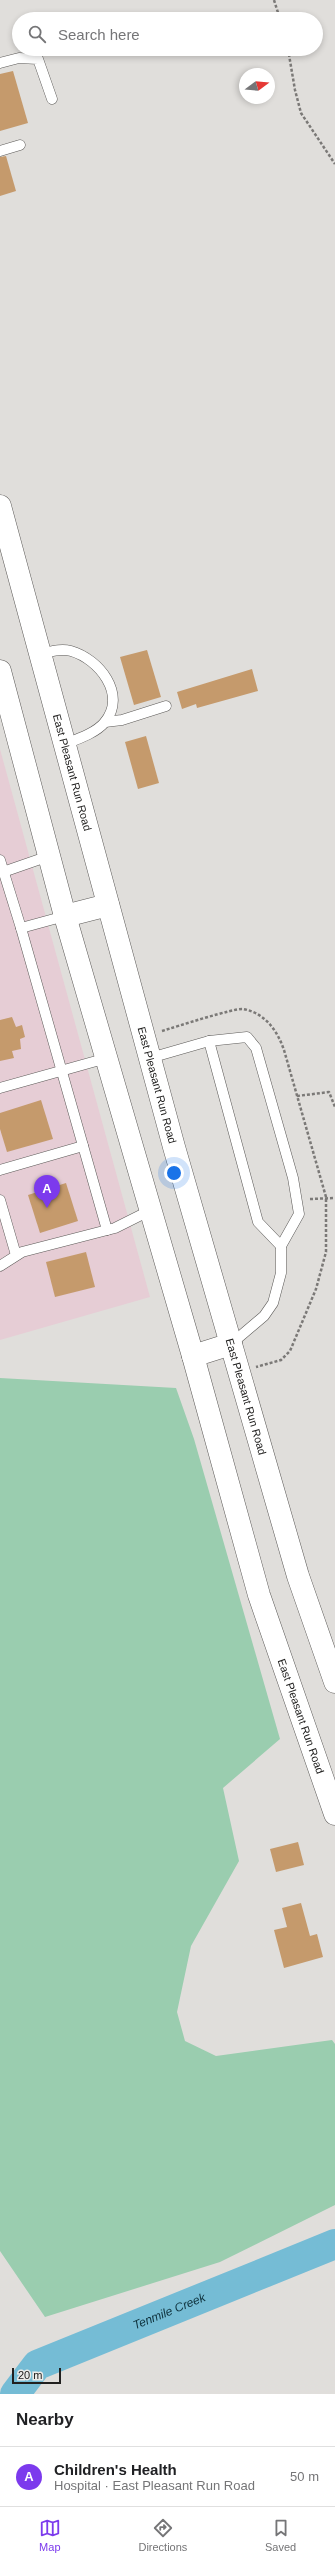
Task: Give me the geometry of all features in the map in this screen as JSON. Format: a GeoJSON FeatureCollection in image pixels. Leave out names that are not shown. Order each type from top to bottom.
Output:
{"type":"FeatureCollection","features":[{"type":"Feature","properties":{"kind":"main road","name":"East Pleasant Run Road"},"geometry":{"type":"LineString","coordinates":[[0,506],[150,1058],[231,1344],[298,1576],[335,1682]]}},
{"type":"Feature","properties":{"kind":"main road","name":"East Pleasant Run Road"},"geometry":{"type":"LineString","coordinates":[[0,671],[5,707],[193,1356],[259,1595],[333,1800]]}},
{"type":"Feature","properties":{"kind":"main road"},"geometry":{"type":"LineString","coordinates":[[65,916],[108,905]]}},
{"type":"Feature","properties":{"kind":"main road"},"geometry":{"type":"LineString","coordinates":[[193,1356],[231,1344]]}},
{"type":"Feature","properties":{"kind":"lane"},"geometry":{"type":"LineString","coordinates":[[0,63],[19,58],[38,59],[52,99]]}},
{"type":"Feature","properties":{"kind":"lane"},"geometry":{"type":"LineString","coordinates":[[0,151],[20,145]]}},
{"type":"Feature","properties":{"kind":"lane"},"geometry":{"type":"LineString","coordinates":[[40,654],[60,649],[71,651],[101,670],[109,680],[112,691],[111,710],[105,722],[94,730],[65,744]]}},
{"type":"Feature","properties":{"kind":"lane"},"geometry":{"type":"LineString","coordinates":[[105,722],[122,720],[166,706]]}},
{"type":"Feature","properties":{"kind":"lane"},"geometry":{"type":"LineString","coordinates":[[3,872],[49,856]]}},
{"type":"Feature","properties":{"kind":"lane"},"geometry":{"type":"LineString","coordinates":[[0,860],[108,1230]]}},
{"type":"Feature","properties":{"kind":"lane"},"geometry":{"type":"LineString","coordinates":[[21,928],[65,916]]}},
{"type":"Feature","properties":{"kind":"lane"},"geometry":{"type":"LineString","coordinates":[[150,1058],[209,1041],[247,1037],[256,1048],[297,1201],[298,1214],[281,1246],[281,1273],[273,1303],[264,1316],[231,1344]]}},
{"type":"Feature","properties":{"kind":"lane"},"geometry":{"type":"LineString","coordinates":[[209,1041],[258,1222],[281,1246]]}},
{"type":"Feature","properties":{"kind":"lane"},"geometry":{"type":"LineString","coordinates":[[0,1088],[107,1058]]}},
{"type":"Feature","properties":{"kind":"lane"},"geometry":{"type":"LineString","coordinates":[[0,1170],[83,1146]]}},
{"type":"Feature","properties":{"kind":"lane"},"geometry":{"type":"LineString","coordinates":[[0,1200],[16,1256]]}},
{"type":"Feature","properties":{"kind":"lane"},"geometry":{"type":"LineString","coordinates":[[0,1266],[22,1252],[108,1230],[151,1210]]}},
{"type":"Feature","properties":{"kind":"path"},"geometry":{"type":"LineString","coordinates":[[274,0],[278,12]]}},
{"type":"Feature","properties":{"kind":"path"},"geometry":{"type":"LineString","coordinates":[[289,56],[295,90],[301,113],[335,164]]}},
{"type":"Feature","properties":{"kind":"path"},"geometry":{"type":"LineString","coordinates":[[297,1096],[329,1092],[335,1107]]}},
{"type":"Feature","properties":{"kind":"path"},"geometry":{"type":"LineString","coordinates":[[297,1201],[326,1197],[335,1198]]}},
{"type":"Feature","properties":{"kind":"shaded area"},"geometry":{"type":"Polygon","coordinates":[[[0,749],[150,1297],[0,1340],[0,749]]]}},
{"type":"Feature","properties":{"kind":"green space"},"geometry":{"type":"Polygon","coordinates":[[[0,1378],[176,1388],[194,1439],[280,1739],[223,1788],[239,1861],[191,1946],[177,2012],[185,2041],[216,2056],[332,2040],[335,2044],[335,2205],[220,2262],[45,2317],[0,2251],[0,1378]]]}},
{"type":"Feature","properties":{"kind":"building"},"geometry":{"type":"Polygon","coordinates":[[[13,71],[28,123],[0,131],[0,74],[13,71]]]}},
{"type":"Feature","properties":{"kind":"building"},"geometry":{"type":"Polygon","coordinates":[[[6,156],[16,191],[0,196],[0,157],[6,156]]]}},
{"type":"Feature","properties":{"kind":"building"},"geometry":{"type":"Polygon","coordinates":[[[147,650],[161,697],[134,705],[120,657],[147,650]]]}},
{"type":"Feature","properties":{"kind":"building"},"geometry":{"type":"Polygon","coordinates":[[[252,669],[258,691],[197,708],[196,704],[182,709],[177,692],[252,669]]]}},
{"type":"Feature","properties":{"kind":"building"},"geometry":{"type":"Polygon","coordinates":[[[146,736],[159,783],[138,789],[125,742],[146,736]]]}},
{"type":"Feature","properties":{"kind":"building"},"geometry":{"type":"Polygon","coordinates":[[[12,1017],[16,1027],[22,1025],[25,1037],[20,1039],[21,1049],[12,1051],[14,1058],[0,1061],[0,1020],[12,1017]]]}},
{"type":"Feature","properties":{"kind":"building"},"geometry":{"type":"Polygon","coordinates":[[[41,1100],[53,1139],[7,1152],[0,1129],[0,1113],[41,1100]]]}},
{"type":"Feature","properties":{"kind":"building"},"geometry":{"type":"Polygon","coordinates":[[[66,1183],[78,1221],[40,1233],[28,1195],[66,1183]]]}},
{"type":"Feature","properties":{"kind":"building"},"geometry":{"type":"Polygon","coordinates":[[[86,1252],[95,1287],[55,1297],[46,1262],[86,1252]]]}},
{"type":"Feature","properties":{"kind":"building"},"geometry":{"type":"Polygon","coordinates":[[[298,1842],[304,1865],[276,1872],[270,1849],[298,1842]]]}},
{"type":"Feature","properties":{"kind":"building"},"geometry":{"type":"Polygon","coordinates":[[[301,1903],[310,1936],[317,1934],[323,1957],[284,1968],[274,1930],[287,1927],[282,1908],[301,1903]]]}},
{"type":"Feature","properties":{"kind":"waterway","name":"Tenmile Creek"},"geometry":{"type":"LineString","coordinates":[[15,2394],[37,2365],[335,2244]]}},
{"type":"Feature","properties":{"kind":"place","name":"Children's Health"},"geometry":{"type":"Point","coordinates":[47,1208]}}]}
